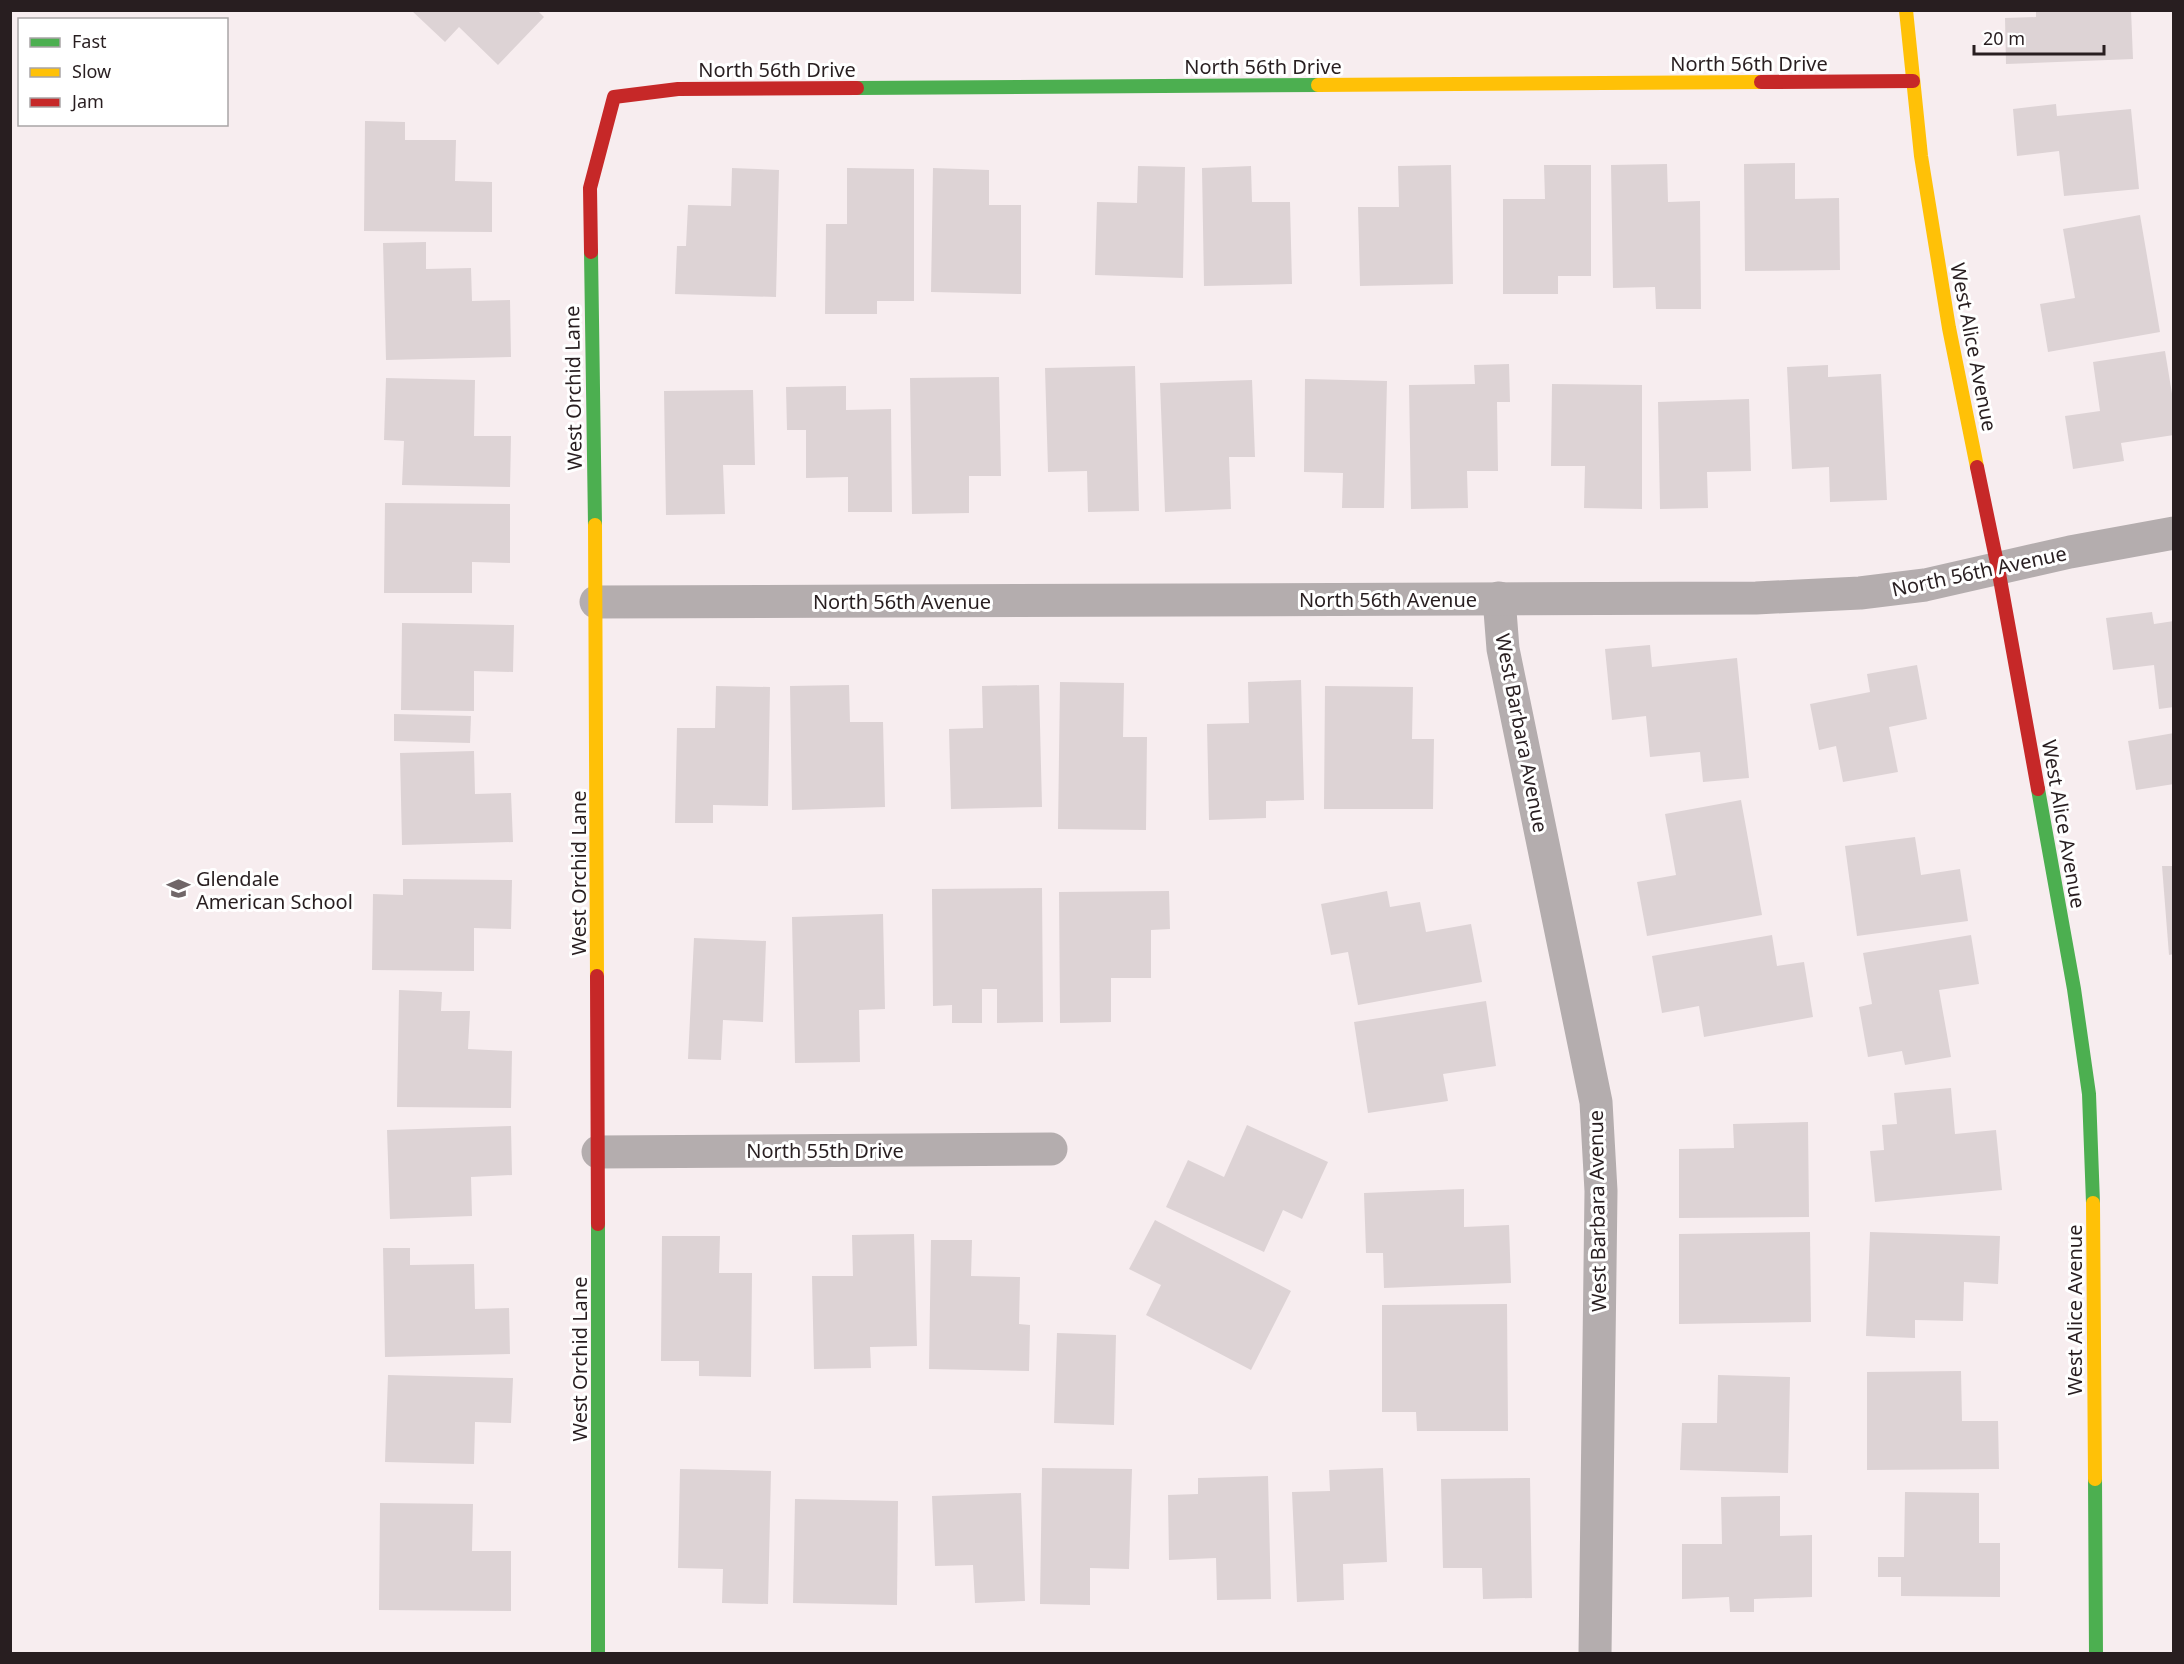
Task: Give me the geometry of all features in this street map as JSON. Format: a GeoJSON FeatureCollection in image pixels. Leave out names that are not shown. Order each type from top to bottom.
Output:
{"type":"FeatureCollection","features":[{"type":"Feature","properties":{"kind":"street","name":"West Alice Avenue"},"geometry":{"type":"LineString","coordinates":[[1906,10],[1921,156],[1949,328],[1998,568],[2074,989],[2089,1094],[2093,1224],[2096,1653]]}},
{"type":"Feature","properties":{"kind":"street","name":"North 56th Drive"},"geometry":{"type":"LineString","coordinates":[[615,97],[690,88],[1912,81]]}},
{"type":"Feature","properties":{"kind":"street","name":"West Orchid Lane"},"geometry":{"type":"LineString","coordinates":[[598,1653],[596,602],[590,188],[615,97]]}},
{"type":"Feature","properties":{"kind":"street","name":"North 56th Avenue"},"geometry":{"type":"LineString","coordinates":[[596,602],[1756,598],[1860,593],[1925,585],[2070,552],[2174,533]]}},
{"type":"Feature","properties":{"kind":"street","name":"West Barbara Avenue"},"geometry":{"type":"LineString","coordinates":[[1499,598],[1503,649],[1596,1102],[1601,1191],[1594,1653]]}},
{"type":"Feature","properties":{"kind":"street","name":"North 55th Drive"},"geometry":{"type":"LineString","coordinates":[[598,1152],[1051,1149]]}},
{"type":"Feature","properties":{"kind":"building"},"geometry":{"type":"Polygon","coordinates":[[[411,10],[537,10],[544,17],[498,65],[459,27],[445,42],[411,10]]]}},
{"type":"Feature","properties":{"kind":"building"},"geometry":{"type":"Polygon","coordinates":[[[2036,10],[2131,10],[2133,59],[2006,64],[2005,18],[2036,17],[2036,10]]]}},
{"type":"Feature","properties":{"kind":"building"},"geometry":{"type":"Polygon","coordinates":[[[2056,104],[2057,116],[2131,109],[2139,189],[2064,196],[2059,151],[2017,156],[2013,109],[2056,104]]]}},
{"type":"Feature","properties":{"kind":"building"},"geometry":{"type":"Polygon","coordinates":[[[365,121],[405,122],[405,140],[456,140],[455,181],[492,182],[492,232],[364,231],[365,121]]]}},
{"type":"Feature","properties":{"kind":"building"},"geometry":{"type":"Polygon","coordinates":[[[1795,163],[1795,199],[1839,198],[1840,270],[1745,271],[1744,164],[1795,163]]]}},
{"type":"Feature","properties":{"kind":"building"},"geometry":{"type":"Polygon","coordinates":[[[1667,164],[1668,202],[1700,201],[1701,309],[1656,309],[1655,287],[1613,288],[1611,165],[1667,164]]]}},
{"type":"Feature","properties":{"kind":"building"},"geometry":{"type":"Polygon","coordinates":[[[1451,165],[1453,284],[1360,286],[1358,207],[1399,207],[1398,166],[1451,165]]]}},
{"type":"Feature","properties":{"kind":"building"},"geometry":{"type":"Polygon","coordinates":[[[1544,165],[1591,165],[1591,276],[1558,276],[1558,294],[1503,294],[1503,199],[1545,199],[1544,165]]]}},
{"type":"Feature","properties":{"kind":"building"},"geometry":{"type":"Polygon","coordinates":[[[1138,166],[1185,167],[1183,278],[1095,275],[1097,202],[1137,203],[1138,166]]]}},
{"type":"Feature","properties":{"kind":"building"},"geometry":{"type":"Polygon","coordinates":[[[1251,166],[1252,202],[1290,202],[1292,284],[1204,286],[1202,168],[1251,166]]]}},
{"type":"Feature","properties":{"kind":"building"},"geometry":{"type":"Polygon","coordinates":[[[732,168],[779,170],[776,297],[675,294],[677,246],[686,246],[688,205],[731,206],[732,168]]]}},
{"type":"Feature","properties":{"kind":"building"},"geometry":{"type":"Polygon","coordinates":[[[847,168],[914,169],[914,301],[877,301],[877,314],[825,314],[826,224],[847,224],[847,168]]]}},
{"type":"Feature","properties":{"kind":"building"},"geometry":{"type":"Polygon","coordinates":[[[933,168],[989,170],[989,205],[1021,205],[1021,294],[931,292],[933,168]]]}},
{"type":"Feature","properties":{"kind":"building"},"geometry":{"type":"Polygon","coordinates":[[[2140,215],[2160,332],[2048,352],[2040,304],[2075,298],[2063,229],[2140,215]]]}},
{"type":"Feature","properties":{"kind":"building"},"geometry":{"type":"Polygon","coordinates":[[[426,242],[426,269],[471,268],[472,301],[510,300],[511,357],[386,360],[383,243],[426,242]]]}},
{"type":"Feature","properties":{"kind":"building"},"geometry":{"type":"Polygon","coordinates":[[[2165,351],[2174,406],[2174,435],[2121,443],[2124,461],[2073,469],[2065,416],[2100,411],[2093,362],[2165,351]]]}},
{"type":"Feature","properties":{"kind":"building"},"geometry":{"type":"Polygon","coordinates":[[[1509,364],[1510,402],[1497,402],[1498,471],[1467,471],[1468,508],[1411,509],[1409,385],[1475,384],[1474,365],[1509,364]]]}},
{"type":"Feature","properties":{"kind":"building"},"geometry":{"type":"Polygon","coordinates":[[[1828,365],[1828,377],[1881,374],[1887,500],[1830,502],[1829,467],[1792,469],[1787,367],[1828,365]]]}},
{"type":"Feature","properties":{"kind":"building"},"geometry":{"type":"Polygon","coordinates":[[[1135,366],[1139,511],[1088,512],[1087,471],[1048,472],[1045,368],[1135,366]]]}},
{"type":"Feature","properties":{"kind":"building"},"geometry":{"type":"Polygon","coordinates":[[[999,377],[1001,476],[969,476],[969,513],[912,514],[910,378],[999,377]]]}},
{"type":"Feature","properties":{"kind":"building"},"geometry":{"type":"Polygon","coordinates":[[[386,378],[475,380],[474,436],[511,436],[510,487],[402,485],[404,441],[384,440],[386,378]]]}},
{"type":"Feature","properties":{"kind":"building"},"geometry":{"type":"Polygon","coordinates":[[[1305,379],[1387,381],[1384,508],[1342,508],[1343,473],[1304,472],[1305,379]]]}},
{"type":"Feature","properties":{"kind":"building"},"geometry":{"type":"Polygon","coordinates":[[[1252,380],[1255,457],[1229,457],[1231,509],[1165,512],[1160,383],[1252,380]]]}},
{"type":"Feature","properties":{"kind":"building"},"geometry":{"type":"Polygon","coordinates":[[[1552,384],[1642,385],[1642,509],[1584,508],[1585,466],[1551,466],[1552,384]]]}},
{"type":"Feature","properties":{"kind":"building"},"geometry":{"type":"Polygon","coordinates":[[[846,386],[846,410],[891,409],[892,512],[848,512],[848,477],[806,478],[806,430],[787,430],[786,387],[846,386]]]}},
{"type":"Feature","properties":{"kind":"building"},"geometry":{"type":"Polygon","coordinates":[[[753,390],[755,465],[723,465],[725,514],[666,515],[664,391],[753,390]]]}},
{"type":"Feature","properties":{"kind":"building"},"geometry":{"type":"Polygon","coordinates":[[[1749,399],[1751,471],[1707,472],[1708,508],[1660,509],[1658,402],[1749,399]]]}},
{"type":"Feature","properties":{"kind":"building"},"geometry":{"type":"Polygon","coordinates":[[[385,503],[510,504],[510,563],[472,562],[472,593],[384,593],[385,503]]]}},
{"type":"Feature","properties":{"kind":"building"},"geometry":{"type":"Polygon","coordinates":[[[2152,612],[2154,624],[2174,621],[2174,707],[2159,709],[2154,665],[2113,670],[2106,618],[2152,612]]]}},
{"type":"Feature","properties":{"kind":"building"},"geometry":{"type":"Polygon","coordinates":[[[402,623],[514,625],[513,672],[474,671],[474,711],[401,710],[402,623]]]}},
{"type":"Feature","properties":{"kind":"building"},"geometry":{"type":"Polygon","coordinates":[[[1650,645],[1652,667],[1737,658],[1749,778],[1703,782],[1700,752],[1650,757],[1646,716],[1612,720],[1605,649],[1650,645]]]}},
{"type":"Feature","properties":{"kind":"building"},"geometry":{"type":"Polygon","coordinates":[[[1917,665],[1927,719],[1889,727],[1898,772],[1843,782],[1836,746],[1819,750],[1810,704],[1870,692],[1867,674],[1917,665]]]}},
{"type":"Feature","properties":{"kind":"building"},"geometry":{"type":"Polygon","coordinates":[[[1301,680],[1304,800],[1266,801],[1266,818],[1209,820],[1207,724],[1249,723],[1248,682],[1301,680]]]}},
{"type":"Feature","properties":{"kind":"building"},"geometry":{"type":"Polygon","coordinates":[[[1060,682],[1124,683],[1123,737],[1147,737],[1146,830],[1058,829],[1060,682]]]}},
{"type":"Feature","properties":{"kind":"building"},"geometry":{"type":"Polygon","coordinates":[[[849,685],[850,722],[883,722],[885,807],[792,810],[790,686],[849,685]]]}},
{"type":"Feature","properties":{"kind":"building"},"geometry":{"type":"Polygon","coordinates":[[[1039,685],[1042,807],[951,809],[949,729],[983,728],[982,686],[1039,685]]]}},
{"type":"Feature","properties":{"kind":"building"},"geometry":{"type":"Polygon","coordinates":[[[716,686],[770,687],[768,806],[713,805],[713,823],[675,823],[677,728],[715,728],[716,686]]]}},
{"type":"Feature","properties":{"kind":"building"},"geometry":{"type":"Polygon","coordinates":[[[1325,686],[1413,687],[1412,739],[1434,739],[1433,809],[1324,809],[1325,686]]]}},
{"type":"Feature","properties":{"kind":"building"},"geometry":{"type":"Polygon","coordinates":[[[394,714],[471,716],[470,743],[394,741],[394,714]]]}},
{"type":"Feature","properties":{"kind":"building"},"geometry":{"type":"Polygon","coordinates":[[[2174,733],[2174,784],[2136,790],[2128,741],[2174,733]]]}},
{"type":"Feature","properties":{"kind":"building"},"geometry":{"type":"Polygon","coordinates":[[[474,751],[475,794],[511,793],[513,842],[402,845],[400,753],[474,751]]]}},
{"type":"Feature","properties":{"kind":"building"},"geometry":{"type":"Polygon","coordinates":[[[1741,800],[1762,915],[1647,936],[1637,882],[1676,875],[1665,814],[1741,800]]]}},
{"type":"Feature","properties":{"kind":"building"},"geometry":{"type":"Polygon","coordinates":[[[1915,837],[1921,875],[1960,869],[1968,921],[1857,936],[1845,846],[1915,837]]]}},
{"type":"Feature","properties":{"kind":"building"},"geometry":{"type":"Polygon","coordinates":[[[2162,866],[2174,866],[2174,954],[2169,955],[2162,866]]]}},
{"type":"Feature","properties":{"kind":"building"},"geometry":{"type":"Polygon","coordinates":[[[403,879],[512,880],[511,929],[474,928],[474,971],[372,970],[373,894],[403,895],[403,879]]]}},
{"type":"Feature","properties":{"kind":"building"},"geometry":{"type":"Polygon","coordinates":[[[1042,888],[1043,1022],[997,1023],[997,989],[982,989],[982,1023],[952,1023],[952,1005],[933,1006],[932,889],[1042,888]]]}},
{"type":"Feature","properties":{"kind":"building"},"geometry":{"type":"Polygon","coordinates":[[[1169,891],[1170,929],[1151,930],[1151,978],[1111,978],[1111,1022],[1060,1023],[1059,892],[1169,891]]]}},
{"type":"Feature","properties":{"kind":"building"},"geometry":{"type":"Polygon","coordinates":[[[1387,891],[1390,907],[1420,902],[1426,932],[1471,924],[1482,982],[1358,1005],[1348,952],[1331,955],[1321,904],[1387,891]]]}},
{"type":"Feature","properties":{"kind":"building"},"geometry":{"type":"Polygon","coordinates":[[[883,914],[885,1009],[859,1010],[860,1062],[795,1063],[792,917],[883,914]]]}},
{"type":"Feature","properties":{"kind":"building"},"geometry":{"type":"Polygon","coordinates":[[[1772,935],[1777,966],[1804,962],[1813,1017],[1704,1037],[1699,1006],[1662,1013],[1652,956],[1772,935]]]}},
{"type":"Feature","properties":{"kind":"building"},"geometry":{"type":"Polygon","coordinates":[[[1971,935],[1979,984],[1939,990],[1951,1057],[1905,1065],[1902,1051],[1868,1057],[1859,1007],[1872,1004],[1863,953],[1971,935]]]}},
{"type":"Feature","properties":{"kind":"building"},"geometry":{"type":"Polygon","coordinates":[[[694,938],[766,941],[763,1022],[723,1020],[721,1060],[688,1059],[694,938]]]}},
{"type":"Feature","properties":{"kind":"building"},"geometry":{"type":"Polygon","coordinates":[[[399,990],[442,992],[441,1011],[470,1011],[468,1049],[512,1051],[511,1108],[397,1107],[399,990]]]}},
{"type":"Feature","properties":{"kind":"building"},"geometry":{"type":"Polygon","coordinates":[[[1486,1001],[1496,1066],[1443,1074],[1448,1101],[1368,1113],[1354,1022],[1486,1001]]]}},
{"type":"Feature","properties":{"kind":"building"},"geometry":{"type":"Polygon","coordinates":[[[1951,1088],[1955,1134],[1996,1130],[2002,1190],[1875,1202],[1870,1151],[1884,1150],[1882,1125],[1897,1124],[1894,1093],[1951,1088]]]}},
{"type":"Feature","properties":{"kind":"building"},"geometry":{"type":"Polygon","coordinates":[[[1808,1122],[1809,1217],[1679,1218],[1679,1149],[1734,1148],[1733,1124],[1808,1122]]]}},
{"type":"Feature","properties":{"kind":"building"},"geometry":{"type":"Polygon","coordinates":[[[1247,1125],[1328,1162],[1302,1219],[1283,1210],[1264,1252],[1166,1207],[1188,1160],[1224,1177],[1247,1125]]]}},
{"type":"Feature","properties":{"kind":"building"},"geometry":{"type":"Polygon","coordinates":[[[511,1126],[512,1175],[471,1177],[472,1216],[390,1219],[387,1130],[511,1126]]]}},
{"type":"Feature","properties":{"kind":"building"},"geometry":{"type":"Polygon","coordinates":[[[1464,1189],[1464,1227],[1509,1225],[1511,1283],[1384,1288],[1383,1253],[1366,1253],[1364,1193],[1464,1189]]]}},
{"type":"Feature","properties":{"kind":"building"},"geometry":{"type":"Polygon","coordinates":[[[1155,1220],[1291,1291],[1251,1370],[1146,1315],[1161,1285],[1129,1269],[1155,1220]]]}},
{"type":"Feature","properties":{"kind":"building"},"geometry":{"type":"Polygon","coordinates":[[[1810,1232],[1811,1322],[1679,1324],[1679,1234],[1810,1232]]]}},
{"type":"Feature","properties":{"kind":"building"},"geometry":{"type":"Polygon","coordinates":[[[1870,1232],[2000,1236],[1998,1284],[1964,1282],[1963,1321],[1915,1320],[1915,1338],[1866,1336],[1870,1232]]]}},
{"type":"Feature","properties":{"kind":"building"},"geometry":{"type":"Polygon","coordinates":[[[914,1234],[917,1346],[870,1347],[871,1368],[814,1369],[812,1276],[853,1276],[852,1235],[914,1234]]]}},
{"type":"Feature","properties":{"kind":"building"},"geometry":{"type":"Polygon","coordinates":[[[662,1236],[720,1236],[719,1273],[752,1273],[751,1377],[699,1376],[699,1361],[661,1361],[662,1236]]]}},
{"type":"Feature","properties":{"kind":"building"},"geometry":{"type":"Polygon","coordinates":[[[931,1240],[972,1240],[971,1276],[1020,1277],[1019,1324],[1030,1325],[1029,1371],[929,1369],[931,1240]]]}},
{"type":"Feature","properties":{"kind":"building"},"geometry":{"type":"Polygon","coordinates":[[[383,1248],[410,1248],[410,1265],[474,1264],[475,1309],[509,1308],[510,1354],[385,1357],[383,1248]]]}},
{"type":"Feature","properties":{"kind":"building"},"geometry":{"type":"Polygon","coordinates":[[[1507,1304],[1508,1431],[1417,1431],[1416,1412],[1382,1412],[1382,1305],[1507,1304]]]}},
{"type":"Feature","properties":{"kind":"building"},"geometry":{"type":"Polygon","coordinates":[[[1057,1333],[1116,1335],[1114,1425],[1054,1423],[1057,1333]]]}},
{"type":"Feature","properties":{"kind":"building"},"geometry":{"type":"Polygon","coordinates":[[[1961,1371],[1962,1421],[1998,1421],[1999,1469],[1867,1470],[1867,1372],[1961,1371]]]}},
{"type":"Feature","properties":{"kind":"building"},"geometry":{"type":"Polygon","coordinates":[[[388,1375],[513,1378],[511,1423],[475,1422],[474,1464],[385,1462],[388,1375]]]}},
{"type":"Feature","properties":{"kind":"building"},"geometry":{"type":"Polygon","coordinates":[[[1718,1375],[1790,1377],[1788,1473],[1680,1470],[1682,1423],[1717,1423],[1718,1375]]]}},
{"type":"Feature","properties":{"kind":"building"},"geometry":{"type":"Polygon","coordinates":[[[1042,1468],[1132,1469],[1129,1569],[1090,1568],[1090,1605],[1040,1604],[1042,1468]]]}},
{"type":"Feature","properties":{"kind":"building"},"geometry":{"type":"Polygon","coordinates":[[[1383,1468],[1387,1562],[1343,1564],[1344,1600],[1297,1602],[1292,1492],[1330,1491],[1329,1470],[1383,1468]]]}},
{"type":"Feature","properties":{"kind":"building"},"geometry":{"type":"Polygon","coordinates":[[[680,1469],[771,1471],[768,1604],[722,1603],[723,1569],[678,1568],[680,1469]]]}},
{"type":"Feature","properties":{"kind":"building"},"geometry":{"type":"Polygon","coordinates":[[[1268,1476],[1271,1599],[1217,1600],[1216,1558],[1169,1560],[1168,1495],[1198,1494],[1198,1478],[1268,1476]]]}},
{"type":"Feature","properties":{"kind":"building"},"geometry":{"type":"Polygon","coordinates":[[[1530,1478],[1532,1598],[1483,1599],[1482,1568],[1443,1568],[1441,1479],[1530,1478]]]}},
{"type":"Feature","properties":{"kind":"building"},"geometry":{"type":"Polygon","coordinates":[[[1905,1492],[1979,1493],[1979,1543],[2000,1543],[2000,1597],[1901,1596],[1901,1577],[1878,1577],[1878,1557],[1904,1557],[1905,1492]]]}},
{"type":"Feature","properties":{"kind":"building"},"geometry":{"type":"Polygon","coordinates":[[[1021,1493],[1025,1601],[975,1603],[973,1565],[935,1566],[932,1496],[1021,1493]]]}},
{"type":"Feature","properties":{"kind":"building"},"geometry":{"type":"Polygon","coordinates":[[[1780,1496],[1780,1536],[1812,1535],[1812,1597],[1754,1599],[1754,1612],[1730,1612],[1729,1597],[1682,1599],[1682,1544],[1722,1544],[1721,1497],[1780,1496]]]}},
{"type":"Feature","properties":{"kind":"building"},"geometry":{"type":"Polygon","coordinates":[[[795,1499],[898,1501],[897,1605],[793,1603],[795,1499]]]}},
{"type":"Feature","properties":{"kind":"building"},"geometry":{"type":"Polygon","coordinates":[[[380,1503],[473,1504],[472,1551],[511,1551],[511,1611],[379,1610],[380,1503]]]}},
{"type":"Feature","properties":{"kind":"traffic: fast"},"geometry":{"type":"LineString","coordinates":[[857,88],[1318,85]]}},
{"type":"Feature","properties":{"kind":"traffic: fast"},"geometry":{"type":"LineString","coordinates":[[591,252],[595,525]]}},
{"type":"Feature","properties":{"kind":"traffic: fast"},"geometry":{"type":"LineString","coordinates":[[2038,789],[2074,989],[2089,1094],[2093,1203]]}},
{"type":"Feature","properties":{"kind":"traffic: fast"},"geometry":{"type":"LineString","coordinates":[[598,1224],[598,1654]]}},
{"type":"Feature","properties":{"kind":"traffic: fast"},"geometry":{"type":"LineString","coordinates":[[2095,1479],[2096,1654]]}},
{"type":"Feature","properties":{"kind":"traffic: slow"},"geometry":{"type":"LineString","coordinates":[[1906,10],[1921,156],[1949,328],[1977,467]]}},
{"type":"Feature","properties":{"kind":"traffic: slow"},"geometry":{"type":"LineString","coordinates":[[1318,85],[1761,82]]}},
{"type":"Feature","properties":{"kind":"traffic: slow"},"geometry":{"type":"LineString","coordinates":[[595,525],[597,976]]}},
{"type":"Feature","properties":{"kind":"traffic: slow"},"geometry":{"type":"LineString","coordinates":[[2093,1203],[2095,1479]]}},
{"type":"Feature","properties":{"kind":"traffic: jam"},"geometry":{"type":"LineString","coordinates":[[1761,82],[1913,81]]}},
{"type":"Feature","properties":{"kind":"traffic: jam"},"geometry":{"type":"LineString","coordinates":[[591,252],[590,188],[614,97],[678,89],[857,88]]}},
{"type":"Feature","properties":{"kind":"traffic: jam"},"geometry":{"type":"LineString","coordinates":[[1977,467],[1998,568],[2038,789]]}},
{"type":"Feature","properties":{"kind":"traffic: jam"},"geometry":{"type":"LineString","coordinates":[[597,976],[598,1224]]}},
{"type":"Feature","properties":{"kind":"place","name":"Glendale American School"},"geometry":{"type":"Point","coordinates":[178,889]}}]}
